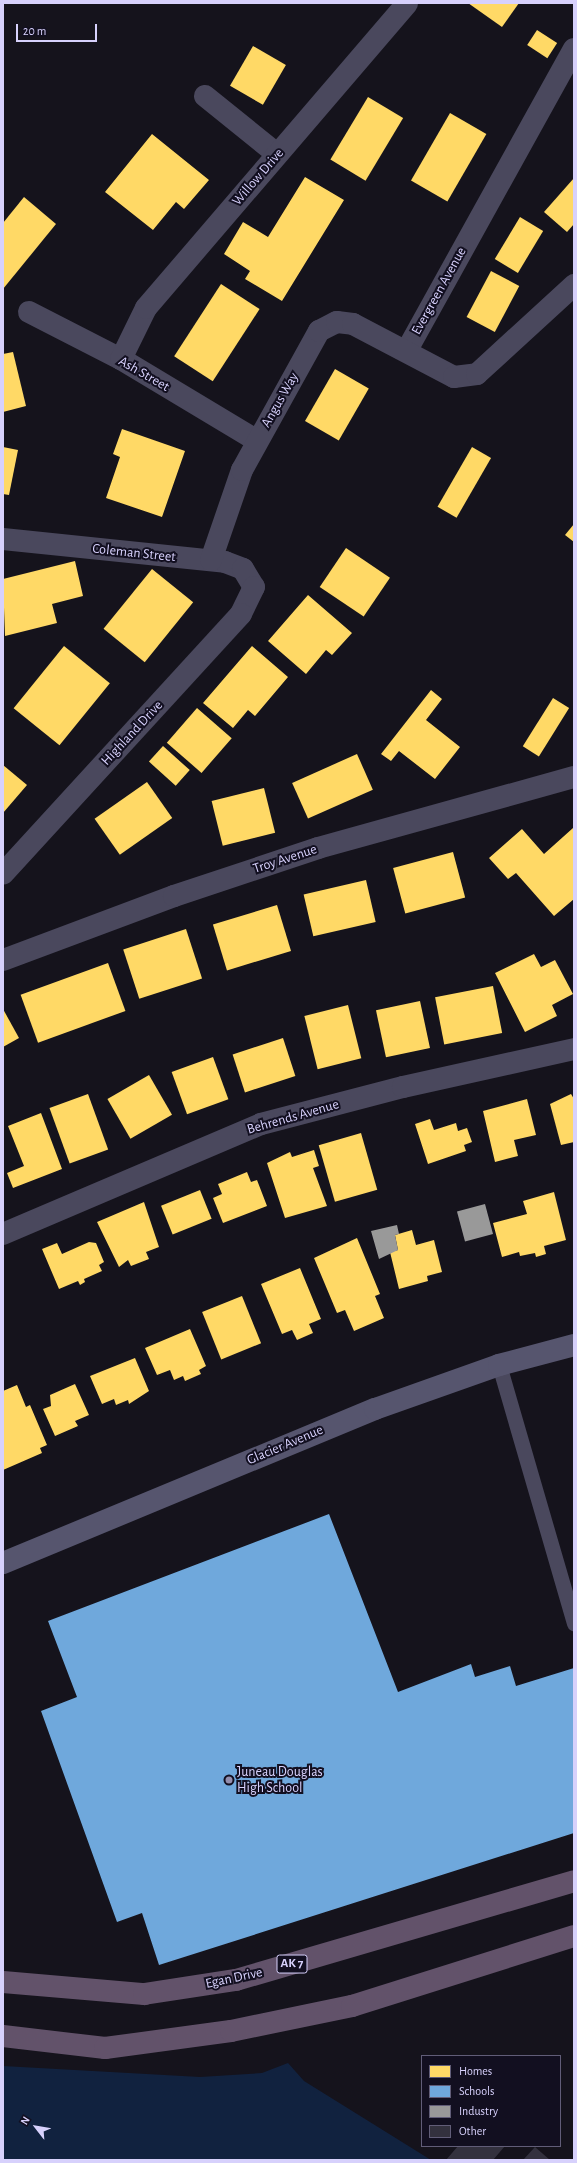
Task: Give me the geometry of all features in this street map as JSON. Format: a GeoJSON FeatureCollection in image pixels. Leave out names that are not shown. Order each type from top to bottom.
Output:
{"type":"FeatureCollection","features":[{"type":"Feature","properties":{"kind":"highway","name":"Egan Drive"},"geometry":{"type":"LineString","coordinates":[[3,1982],[144,1994],[236,1980],[574,1881]]}},
{"type":"Feature","properties":{"kind":"highway"},"geometry":{"type":"LineString","coordinates":[[3,2036],[105,2048],[231,2031],[352,2006],[574,1936]]}},
{"type":"Feature","properties":{"kind":"main road","name":"Glacier Avenue"},"geometry":{"type":"LineString","coordinates":[[3,1563],[374,1408],[498,1365],[574,1345]]}},
{"type":"Feature","properties":{"kind":"street","name":"Willow Drive"},"geometry":{"type":"LineString","coordinates":[[121,359],[146,308],[407,3]]}},
{"type":"Feature","properties":{"kind":"street","name":"Evergreen Avenue"},"geometry":{"type":"LineString","coordinates":[[574,49],[406,350],[454,377],[477,374],[574,285]]}},
{"type":"Feature","properties":{"kind":"street"},"geometry":{"type":"LineString","coordinates":[[205,96],[277,154]]}},
{"type":"Feature","properties":{"kind":"street","name":"Ash Street"},"geometry":{"type":"LineString","coordinates":[[29,312],[121,359],[256,440]]}},
{"type":"Feature","properties":{"kind":"street","name":"Angus Way"},"geometry":{"type":"LineString","coordinates":[[211,560],[242,470],[256,440],[319,331],[337,322],[353,324],[406,350]]}},
{"type":"Feature","properties":{"kind":"street","name":"Coleman Street"},"geometry":{"type":"LineString","coordinates":[[4,540],[211,560],[243,569],[254,587]]}},
{"type":"Feature","properties":{"kind":"street","name":"Highland Drive"},"geometry":{"type":"LineString","coordinates":[[3,874],[241,614],[254,587]]}},
{"type":"Feature","properties":{"kind":"street","name":"Troy Avenue"},"geometry":{"type":"LineString","coordinates":[[3,960],[174,896],[318,848],[574,777]]}},
{"type":"Feature","properties":{"kind":"street","name":"Behrends Avenue"},"geometry":{"type":"LineString","coordinates":[[3,1234],[261,1124],[403,1087],[574,1049]]}},
{"type":"Feature","properties":{"kind":"lane"},"geometry":{"type":"LineString","coordinates":[[498,1365],[574,1623]]}},
{"type":"Feature","properties":{"kind":"water"},"geometry":{"type":"Polygon","coordinates":[[[288,2063],[304,2081],[431,2160],[3,2160],[3,2066],[200,2077],[262,2073],[288,2063]]]}},
{"type":"Feature","properties":{"kind":"building: Homes"},"geometry":{"type":"Polygon","coordinates":[[[468,3],[519,3],[502,27],[468,3]]]}},
{"type":"Feature","properties":{"kind":"building: Homes"},"geometry":{"type":"Polygon","coordinates":[[[537,30],[557,43],[547,58],[527,45],[537,30]]]}},
{"type":"Feature","properties":{"kind":"building: Homes"},"geometry":{"type":"Polygon","coordinates":[[[253,46],[286,65],[263,105],[230,86],[253,46]]]}},
{"type":"Feature","properties":{"kind":"building: Homes"},"geometry":{"type":"Polygon","coordinates":[[[368,97],[403,118],[366,181],[330,160],[368,97]]]}},
{"type":"Feature","properties":{"kind":"building: Homes"},"geometry":{"type":"Polygon","coordinates":[[[450,113],[486,134],[447,202],[411,181],[450,113]]]}},
{"type":"Feature","properties":{"kind":"building: Homes"},"geometry":{"type":"Polygon","coordinates":[[[152,134],[209,180],[184,209],[176,202],[153,230],[105,192],[152,134]]]}},
{"type":"Feature","properties":{"kind":"building: Homes"},"geometry":{"type":"Polygon","coordinates":[[[305,177],[344,200],[282,301],[245,279],[250,271],[224,254],[243,222],[268,237],[305,177]]]}},
{"type":"Feature","properties":{"kind":"building: Homes"},"geometry":{"type":"Polygon","coordinates":[[[574,178],[574,224],[567,232],[544,212],[574,178]]]}},
{"type":"Feature","properties":{"kind":"building: Homes"},"geometry":{"type":"Polygon","coordinates":[[[24,197],[56,224],[3,289],[3,223],[24,197]]]}},
{"type":"Feature","properties":{"kind":"building: Homes"},"geometry":{"type":"Polygon","coordinates":[[[520,217],[543,231],[518,273],[495,259],[520,217]]]}},
{"type":"Feature","properties":{"kind":"building: Homes"},"geometry":{"type":"Polygon","coordinates":[[[491,271],[519,286],[495,332],[467,317],[491,271]]]}},
{"type":"Feature","properties":{"kind":"building: Homes"},"geometry":{"type":"Polygon","coordinates":[[[221,284],[260,309],[213,381],[174,356],[221,284]]]}},
{"type":"Feature","properties":{"kind":"building: Homes"},"geometry":{"type":"Polygon","coordinates":[[[13,352],[26,406],[3,412],[3,354],[13,352]]]}},
{"type":"Feature","properties":{"kind":"building: Homes"},"geometry":{"type":"Polygon","coordinates":[[[335,369],[369,388],[339,440],[305,421],[335,369]]]}},
{"type":"Feature","properties":{"kind":"building: Homes"},"geometry":{"type":"Polygon","coordinates":[[[122,429],[185,451],[162,517],[106,498],[120,457],[113,454],[122,429]]]}},
{"type":"Feature","properties":{"kind":"building: Homes"},"geometry":{"type":"Polygon","coordinates":[[[3,447],[18,450],[9,495],[3,494],[3,447]]]}},
{"type":"Feature","properties":{"kind":"building: Homes"},"geometry":{"type":"Polygon","coordinates":[[[472,447],[491,458],[457,518],[438,507],[472,447]]]}},
{"type":"Feature","properties":{"kind":"building: Homes"},"geometry":{"type":"Polygon","coordinates":[[[574,524],[574,542],[565,535],[574,524]]]}},
{"type":"Feature","properties":{"kind":"building: Homes"},"geometry":{"type":"Polygon","coordinates":[[[346,548],[390,578],[364,617],[320,587],[346,548]]]}},
{"type":"Feature","properties":{"kind":"building: Homes"},"geometry":{"type":"Polygon","coordinates":[[[75,561],[83,596],[52,604],[57,623],[5,636],[3,579],[75,561]]]}},
{"type":"Feature","properties":{"kind":"building: Homes"},"geometry":{"type":"Polygon","coordinates":[[[152,569],[193,602],[145,662],[104,629],[152,569]]]}},
{"type":"Feature","properties":{"kind":"building: Homes"},"geometry":{"type":"Polygon","coordinates":[[[308,595],[352,633],[332,655],[326,650],[306,674],[268,641],[308,595]]]}},
{"type":"Feature","properties":{"kind":"building: Homes"},"geometry":{"type":"Polygon","coordinates":[[[64,646],[110,683],[60,745],[14,708],[64,646]]]}},
{"type":"Feature","properties":{"kind":"building: Homes"},"geometry":{"type":"Polygon","coordinates":[[[252,646],[288,677],[255,716],[248,710],[233,728],[203,703],[252,646]]]}},
{"type":"Feature","properties":{"kind":"building: Homes"},"geometry":{"type":"Polygon","coordinates":[[[431,690],[442,699],[426,720],[460,747],[435,779],[399,751],[391,761],[381,754],[431,690]]]}},
{"type":"Feature","properties":{"kind":"building: Homes"},"geometry":{"type":"Polygon","coordinates":[[[553,698],[569,708],[539,756],[523,746],[553,698]]]}},
{"type":"Feature","properties":{"kind":"building: Homes"},"geometry":{"type":"Polygon","coordinates":[[[197,708],[232,738],[202,773],[167,743],[197,708]]]}},
{"type":"Feature","properties":{"kind":"building: Homes"},"geometry":{"type":"Polygon","coordinates":[[[163,746],[190,770],[176,786],[149,762],[163,746]]]}},
{"type":"Feature","properties":{"kind":"building: Homes"},"geometry":{"type":"Polygon","coordinates":[[[357,754],[373,790],[308,819],[292,783],[357,754]]]}},
{"type":"Feature","properties":{"kind":"building: Homes"},"geometry":{"type":"Polygon","coordinates":[[[3,765],[27,785],[3,813],[3,765]]]}},
{"type":"Feature","properties":{"kind":"building: Homes"},"geometry":{"type":"Polygon","coordinates":[[[147,782],[172,818],[120,855],[95,819],[147,782]]]}},
{"type":"Feature","properties":{"kind":"building: Homes"},"geometry":{"type":"Polygon","coordinates":[[[264,788],[275,833],[223,846],[212,801],[264,788]]]}},
{"type":"Feature","properties":{"kind":"building: Homes"},"geometry":{"type":"Polygon","coordinates":[[[573,828],[574,899],[554,916],[516,873],[508,879],[489,858],[522,829],[544,854],[573,828]]]}},
{"type":"Feature","properties":{"kind":"building: Homes"},"geometry":{"type":"Polygon","coordinates":[[[453,852],[465,897],[405,913],[393,868],[453,852]]]}},
{"type":"Feature","properties":{"kind":"building: Homes"},"geometry":{"type":"Polygon","coordinates":[[[366,880],[376,922],[313,936],[304,894],[366,880]]]}},
{"type":"Feature","properties":{"kind":"building: Homes"},"geometry":{"type":"Polygon","coordinates":[[[277,905],[291,951],[227,970],[213,925],[277,905]]]}},
{"type":"Feature","properties":{"kind":"building: Homes"},"geometry":{"type":"Polygon","coordinates":[[[186,929],[202,978],[139,999],[123,949],[186,929]]]}},
{"type":"Feature","properties":{"kind":"building: Homes"},"geometry":{"type":"Polygon","coordinates":[[[534,954],[541,967],[555,960],[573,994],[552,1005],[557,1016],[525,1032],[495,973],[534,954]]]}},
{"type":"Feature","properties":{"kind":"building: Homes"},"geometry":{"type":"Polygon","coordinates":[[[108,963],[125,1011],[38,1043],[21,995],[108,963]]]}},
{"type":"Feature","properties":{"kind":"building: Homes"},"geometry":{"type":"Polygon","coordinates":[[[493,986],[502,1033],[444,1044],[435,997],[493,986]]]}},
{"type":"Feature","properties":{"kind":"building: Homes"},"geometry":{"type":"Polygon","coordinates":[[[420,1001],[430,1048],[386,1057],[376,1010],[420,1001]]]}},
{"type":"Feature","properties":{"kind":"building: Homes"},"geometry":{"type":"Polygon","coordinates":[[[348,1005],[361,1058],[318,1069],[304,1016],[348,1005]]]}},
{"type":"Feature","properties":{"kind":"building: Homes"},"geometry":{"type":"Polygon","coordinates":[[[3,1009],[19,1038],[3,1047],[3,1009]]]}},
{"type":"Feature","properties":{"kind":"building: Homes"},"geometry":{"type":"Polygon","coordinates":[[[283,1038],[295,1076],[245,1092],[233,1054],[283,1038]]]}},
{"type":"Feature","properties":{"kind":"building: Homes"},"geometry":{"type":"Polygon","coordinates":[[[213,1057],[228,1099],[187,1114],[172,1072],[213,1057]]]}},
{"type":"Feature","properties":{"kind":"building: Homes"},"geometry":{"type":"Polygon","coordinates":[[[149,1075],[172,1115],[130,1139],[107,1099],[149,1075]]]}},
{"type":"Feature","properties":{"kind":"building: Homes"},"geometry":{"type":"Polygon","coordinates":[[[88,1094],[108,1149],[70,1163],[49,1108],[88,1094]]]}},
{"type":"Feature","properties":{"kind":"building: Homes"},"geometry":{"type":"Polygon","coordinates":[[[571,1094],[574,1099],[574,1142],[561,1145],[550,1104],[571,1094]]]}},
{"type":"Feature","properties":{"kind":"building: Homes"},"geometry":{"type":"Polygon","coordinates":[[[527,1099],[536,1135],[514,1140],[518,1156],[495,1162],[483,1111],[527,1099]]]}},
{"type":"Feature","properties":{"kind":"building: Homes"},"geometry":{"type":"Polygon","coordinates":[[[41,1113],[62,1169],[13,1188],[7,1173],[24,1166],[8,1126],[41,1113]]]}},
{"type":"Feature","properties":{"kind":"building: Homes"},"geometry":{"type":"Polygon","coordinates":[[[430,1119],[434,1130],[456,1123],[458,1131],[467,1128],[472,1142],[464,1145],[466,1151],[428,1164],[415,1124],[430,1119]]]}},
{"type":"Feature","properties":{"kind":"building: Homes"},"geometry":{"type":"Polygon","coordinates":[[[361,1133],[377,1190],[335,1202],[319,1145],[361,1133]]]}},
{"type":"Feature","properties":{"kind":"building: Homes"},"geometry":{"type":"Polygon","coordinates":[[[314,1150],[319,1166],[313,1168],[327,1206],[285,1218],[267,1163],[290,1152],[292,1157],[314,1150]]]}},
{"type":"Feature","properties":{"kind":"building: Homes"},"geometry":{"type":"Polygon","coordinates":[[[247,1172],[251,1182],[257,1180],[267,1206],[223,1223],[213,1198],[222,1194],[218,1184],[247,1172]]]}},
{"type":"Feature","properties":{"kind":"building: Homes"},"geometry":{"type":"Polygon","coordinates":[[[200,1190],[212,1219],[173,1234],[161,1206],[200,1190]]]}},
{"type":"Feature","properties":{"kind":"building: Homes"},"geometry":{"type":"Polygon","coordinates":[[[554,1192],[566,1240],[544,1246],[546,1254],[536,1257],[535,1253],[520,1256],[519,1252],[502,1257],[493,1223],[527,1214],[523,1201],[554,1192]]]}},
{"type":"Feature","properties":{"kind":"building: Homes"},"geometry":{"type":"Polygon","coordinates":[[[144,1202],[159,1247],[146,1252],[149,1259],[131,1266],[128,1260],[119,1267],[97,1222],[144,1202]]]}},
{"type":"Feature","properties":{"kind":"building: Homes"},"geometry":{"type":"Polygon","coordinates":[[[412,1230],[416,1245],[434,1240],[442,1272],[427,1276],[428,1281],[399,1289],[390,1252],[398,1250],[395,1235],[412,1230]]]}},
{"type":"Feature","properties":{"kind":"building: Homes"},"geometry":{"type":"Polygon","coordinates":[[[357,1238],[380,1294],[375,1296],[384,1318],[354,1331],[345,1310],[337,1313],[314,1258],[357,1238]]]}},
{"type":"Feature","properties":{"kind":"building: Homes"},"geometry":{"type":"Polygon","coordinates":[[[89,1242],[96,1243],[104,1262],[99,1265],[102,1271],[84,1279],[85,1282],[80,1285],[78,1281],[59,1289],[42,1249],[57,1243],[62,1254],[89,1242]]]}},
{"type":"Feature","properties":{"kind":"building: Homes"},"geometry":{"type":"Polygon","coordinates":[[[300,1268],[321,1319],[309,1324],[313,1333],[297,1340],[292,1330],[282,1334],[261,1284],[300,1268]]]}},
{"type":"Feature","properties":{"kind":"building: Homes"},"geometry":{"type":"Polygon","coordinates":[[[242,1296],[261,1343],[221,1359],[202,1312],[242,1296]]]}},
{"type":"Feature","properties":{"kind":"building: Homes"},"geometry":{"type":"Polygon","coordinates":[[[190,1329],[206,1366],[199,1370],[201,1374],[185,1381],[183,1376],[174,1380],[170,1370],[157,1375],[145,1348],[190,1329]]]}},
{"type":"Feature","properties":{"kind":"building: Homes"},"geometry":{"type":"Polygon","coordinates":[[[135,1358],[149,1391],[129,1404],[128,1400],[116,1405],[114,1399],[102,1404],[90,1376],[135,1358]]]}},
{"type":"Feature","properties":{"kind":"building: Homes"},"geometry":{"type":"Polygon","coordinates":[[[75,1384],[89,1415],[75,1421],[78,1426],[55,1436],[43,1409],[51,1406],[50,1395],[75,1384]]]}},
{"type":"Feature","properties":{"kind":"building: Homes"},"geometry":{"type":"Polygon","coordinates":[[[17,1385],[26,1407],[30,1405],[47,1445],[40,1448],[42,1453],[3,1470],[3,1391],[17,1385]]]}},
{"type":"Feature","properties":{"kind":"building: Schools"},"geometry":{"type":"Polygon","coordinates":[[[329,1514],[398,1692],[471,1664],[475,1677],[510,1666],[516,1686],[574,1668],[574,1833],[159,1965],[142,1913],[117,1922],[41,1711],[77,1697],[48,1621],[329,1514]]]}},
{"type":"Feature","properties":{"kind":"building: Industry"},"geometry":{"type":"Polygon","coordinates":[[[485,1204],[493,1234],[465,1241],[457,1212],[485,1204]]]}},
{"type":"Feature","properties":{"kind":"building: Industry"},"geometry":{"type":"Polygon","coordinates":[[[397,1225],[399,1234],[395,1235],[398,1250],[379,1259],[371,1231],[397,1225]]]}},
{"type":"Feature","properties":{"kind":"building: Other"},"geometry":{"type":"Polygon","coordinates":[[[457,2147],[504,2147],[493,2160],[446,2160],[457,2147]]]}},
{"type":"Feature","properties":{"kind":"building: Other"},"geometry":{"type":"Polygon","coordinates":[[[535,2147],[550,2160],[523,2160],[535,2147]]]}},
{"type":"Feature","properties":{"kind":"place","name":"Juneau Douglas High School"},"geometry":{"type":"Point","coordinates":[229,1780]}}]}
